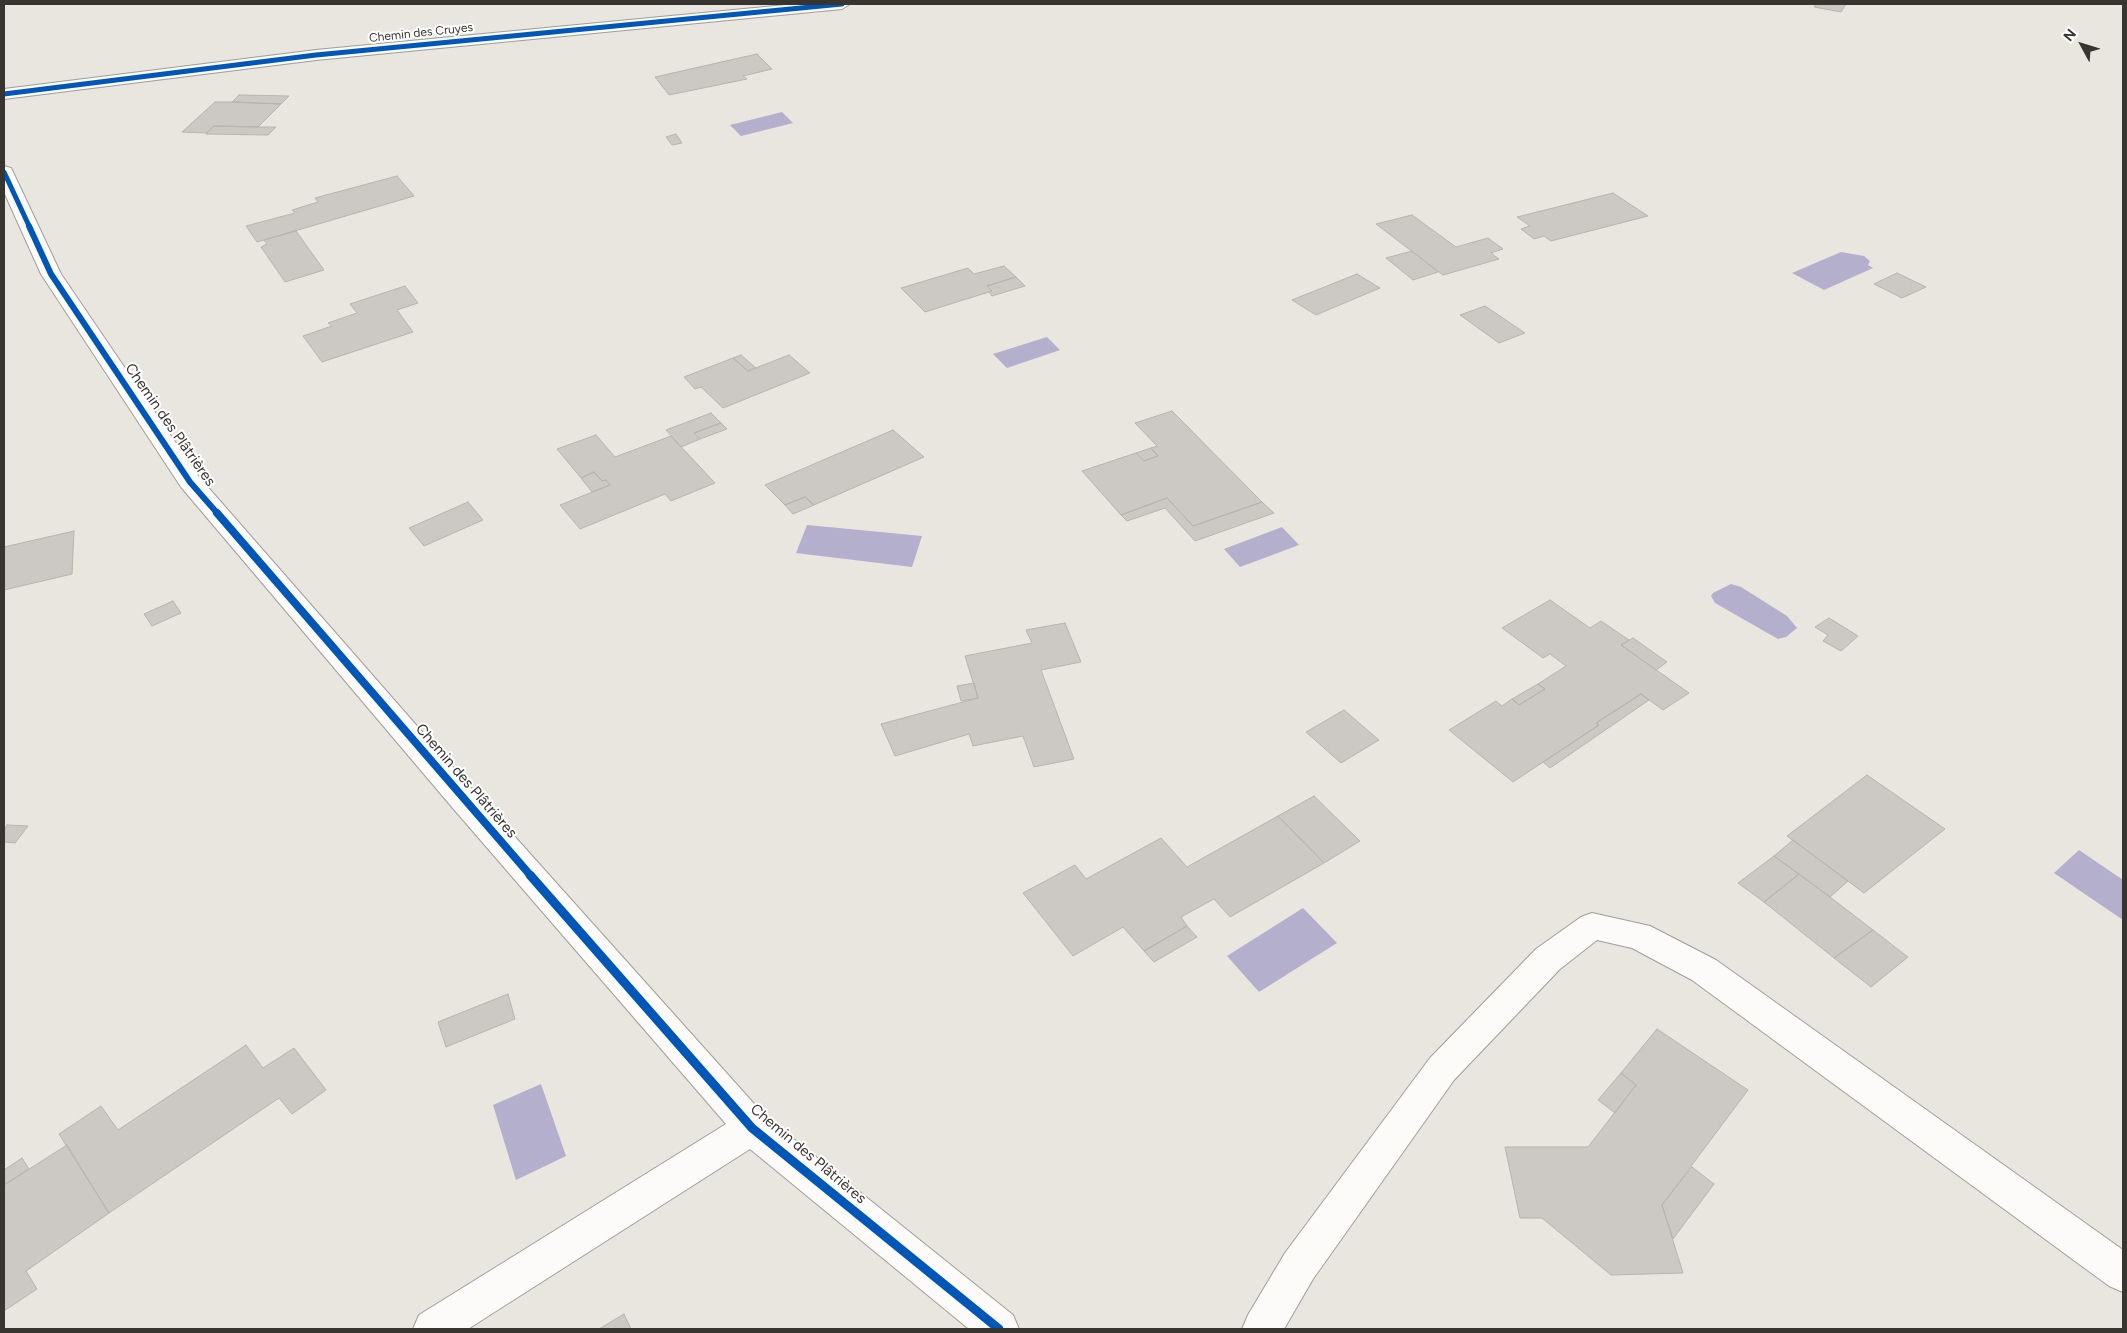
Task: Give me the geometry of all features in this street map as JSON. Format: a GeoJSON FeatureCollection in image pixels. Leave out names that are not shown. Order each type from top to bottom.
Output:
{"type":"FeatureCollection","features":[{"type":"Feature","properties":{"kind":"street","name":"Chemin des Cruyes"},"geometry":{"type":"LineString","coordinates":[[4,94],[316,55],[842,4]]}},
{"type":"Feature","properties":{"kind":"street","name":"Chemin des Plâtrières"},"geometry":{"type":"LineString","coordinates":[[4,172],[51,274],[190,482],[462,798],[752,1128],[999,1329]]}},
{"type":"Feature","properties":{"kind":"street"},"geometry":{"type":"LineString","coordinates":[[1262,1329],[1299,1266],[1442,1068],[1548,959],[1592,926],[1640,936],[1704,970],[2123,1273]]}},
{"type":"Feature","properties":{"kind":"street"},"geometry":{"type":"LineString","coordinates":[[433,1329],[752,1128]]}},
{"type":"Feature","properties":{"kind":"shaded area"},"geometry":{"type":"Polygon","coordinates":[[[782,112],[793,123],[741,136],[730,125],[782,112]]]}},
{"type":"Feature","properties":{"kind":"shaded area"},"geometry":{"type":"Polygon","coordinates":[[[1841,252],[1864,256],[1870,261],[1868,265],[1873,268],[1824,290],[1792,273],[1841,252]]]}},
{"type":"Feature","properties":{"kind":"shaded area"},"geometry":{"type":"Polygon","coordinates":[[[1047,337],[1060,350],[1007,368],[993,354],[1047,337]]]}},
{"type":"Feature","properties":{"kind":"shaded area"},"geometry":{"type":"Polygon","coordinates":[[[807,525],[922,536],[912,567],[796,553],[807,525]]]}},
{"type":"Feature","properties":{"kind":"shaded area"},"geometry":{"type":"Polygon","coordinates":[[[1282,527],[1299,545],[1240,567],[1224,549],[1282,527]]]}},
{"type":"Feature","properties":{"kind":"shaded area"},"geometry":{"type":"Polygon","coordinates":[[[1731,584],[1741,587],[1787,616],[1797,628],[1786,637],[1778,639],[1715,603],[1711,596],[1713,593],[1731,584]]]}},
{"type":"Feature","properties":{"kind":"shaded area"},"geometry":{"type":"Polygon","coordinates":[[[2079,850],[2123,880],[2123,920],[2054,873],[2079,850]]]}},
{"type":"Feature","properties":{"kind":"shaded area"},"geometry":{"type":"Polygon","coordinates":[[[1303,908],[1337,943],[1259,992],[1227,956],[1303,908]]]}},
{"type":"Feature","properties":{"kind":"shaded area"},"geometry":{"type":"Polygon","coordinates":[[[541,1084],[566,1156],[516,1180],[493,1105],[541,1084]]]}},
{"type":"Feature","properties":{"kind":"building"},"geometry":{"type":"Polygon","coordinates":[[[1816,4],[1846,4],[1841,12],[1814,7],[1816,4]]]}},
{"type":"Feature","properties":{"kind":"building"},"geometry":{"type":"Polygon","coordinates":[[[757,54],[772,69],[743,76],[747,79],[669,95],[655,77],[757,54]]]}},
{"type":"Feature","properties":{"kind":"building"},"geometry":{"type":"Polygon","coordinates":[[[239,95],[289,96],[281,104],[232,102],[239,95]]]}},
{"type":"Feature","properties":{"kind":"building"},"geometry":{"type":"Polygon","coordinates":[[[215,102],[281,104],[258,127],[214,126],[206,133],[182,132],[215,102]]]}},
{"type":"Feature","properties":{"kind":"building"},"geometry":{"type":"Polygon","coordinates":[[[214,126],[276,127],[268,135],[206,134],[214,126]]]}},
{"type":"Feature","properties":{"kind":"building"},"geometry":{"type":"Polygon","coordinates":[[[676,134],[682,143],[672,145],[666,137],[676,134]]]}},
{"type":"Feature","properties":{"kind":"building"},"geometry":{"type":"Polygon","coordinates":[[[397,176],[414,196],[257,242],[246,226],[295,213],[292,210],[318,202],[315,198],[397,176]]]}},
{"type":"Feature","properties":{"kind":"building"},"geometry":{"type":"Polygon","coordinates":[[[1613,193],[1648,216],[1551,241],[1544,236],[1534,239],[1521,229],[1530,226],[1517,217],[1613,193]]]}},
{"type":"Feature","properties":{"kind":"building"},"geometry":{"type":"Polygon","coordinates":[[[1412,215],[1456,247],[1488,238],[1503,249],[1491,253],[1499,259],[1443,275],[1376,224],[1412,215]]]}},
{"type":"Feature","properties":{"kind":"building"},"geometry":{"type":"Polygon","coordinates":[[[296,231],[324,270],[285,282],[261,247],[267,244],[264,240],[296,231]]]}},
{"type":"Feature","properties":{"kind":"building"},"geometry":{"type":"Polygon","coordinates":[[[1412,251],[1438,272],[1413,280],[1386,258],[1412,251]]]}},
{"type":"Feature","properties":{"kind":"building"},"geometry":{"type":"Polygon","coordinates":[[[1004,266],[1016,277],[987,286],[992,291],[925,312],[901,288],[968,268],[974,274],[1004,266]]]}},
{"type":"Feature","properties":{"kind":"building"},"geometry":{"type":"Polygon","coordinates":[[[1897,273],[1926,287],[1902,298],[1874,284],[1897,273]]]}},
{"type":"Feature","properties":{"kind":"building"},"geometry":{"type":"Polygon","coordinates":[[[1357,274],[1380,288],[1316,315],[1292,300],[1357,274]]]}},
{"type":"Feature","properties":{"kind":"building"},"geometry":{"type":"Polygon","coordinates":[[[1016,277],[1025,286],[992,296],[989,292],[992,291],[987,286],[1016,277]]]}},
{"type":"Feature","properties":{"kind":"building"},"geometry":{"type":"Polygon","coordinates":[[[405,286],[418,303],[397,310],[413,332],[322,362],[303,336],[332,326],[328,323],[357,313],[350,304],[405,286]]]}},
{"type":"Feature","properties":{"kind":"building"},"geometry":{"type":"Polygon","coordinates":[[[1485,306],[1525,333],[1499,343],[1460,315],[1485,306]]]}},
{"type":"Feature","properties":{"kind":"building"},"geometry":{"type":"Polygon","coordinates":[[[741,355],[756,368],[748,371],[733,358],[741,355]]]}},
{"type":"Feature","properties":{"kind":"building"},"geometry":{"type":"Polygon","coordinates":[[[789,355],[810,373],[723,408],[701,387],[695,389],[684,377],[733,358],[748,371],[789,355]]]}},
{"type":"Feature","properties":{"kind":"building"},"geometry":{"type":"Polygon","coordinates":[[[1172,411],[1262,502],[1193,526],[1167,498],[1121,515],[1082,471],[1136,453],[1144,461],[1158,456],[1151,448],[1157,446],[1135,423],[1172,411]]]}},
{"type":"Feature","properties":{"kind":"building"},"geometry":{"type":"Polygon","coordinates":[[[711,413],[721,423],[694,433],[700,439],[681,447],[666,430],[711,413]]]}},
{"type":"Feature","properties":{"kind":"building"},"geometry":{"type":"Polygon","coordinates":[[[721,423],[727,429],[700,439],[694,433],[721,423]]]}},
{"type":"Feature","properties":{"kind":"building"},"geometry":{"type":"Polygon","coordinates":[[[893,430],[924,457],[814,505],[805,497],[785,505],[765,485],[893,430]]]}},
{"type":"Feature","properties":{"kind":"building"},"geometry":{"type":"Polygon","coordinates":[[[596,435],[615,457],[671,436],[715,483],[671,501],[665,494],[580,529],[560,505],[610,485],[606,480],[602,481],[594,472],[581,478],[557,449],[596,435]]]}},
{"type":"Feature","properties":{"kind":"building"},"geometry":{"type":"Polygon","coordinates":[[[1151,448],[1158,456],[1144,461],[1136,453],[1151,448]]]}},
{"type":"Feature","properties":{"kind":"building"},"geometry":{"type":"Polygon","coordinates":[[[594,472],[602,481],[606,480],[610,485],[592,492],[581,478],[594,472]]]}},
{"type":"Feature","properties":{"kind":"building"},"geometry":{"type":"Polygon","coordinates":[[[805,497],[814,505],[793,514],[785,505],[805,497]]]}},
{"type":"Feature","properties":{"kind":"building"},"geometry":{"type":"Polygon","coordinates":[[[1167,498],[1193,526],[1262,502],[1274,513],[1195,541],[1165,508],[1127,521],[1121,515],[1167,498]]]}},
{"type":"Feature","properties":{"kind":"building"},"geometry":{"type":"Polygon","coordinates":[[[468,502],[483,520],[424,546],[409,528],[468,502]]]}},
{"type":"Feature","properties":{"kind":"building"},"geometry":{"type":"Polygon","coordinates":[[[74,531],[72,574],[4,590],[4,547],[74,531]]]}},
{"type":"Feature","properties":{"kind":"building"},"geometry":{"type":"Polygon","coordinates":[[[1550,600],[1590,628],[1601,621],[1629,640],[1621,645],[1689,693],[1663,710],[1641,694],[1596,723],[1599,725],[1513,782],[1449,730],[1496,701],[1502,706],[1512,699],[1519,705],[1545,689],[1538,684],[1566,666],[1550,654],[1543,658],[1502,628],[1550,600]]]}},
{"type":"Feature","properties":{"kind":"building"},"geometry":{"type":"Polygon","coordinates":[[[173,601],[181,613],[152,626],[144,614],[173,601]]]}},
{"type":"Feature","properties":{"kind":"building"},"geometry":{"type":"Polygon","coordinates":[[[1829,618],[1858,636],[1841,651],[1823,641],[1828,635],[1815,627],[1829,618]]]}},
{"type":"Feature","properties":{"kind":"building"},"geometry":{"type":"Polygon","coordinates":[[[1065,623],[1081,662],[1041,670],[1074,759],[1034,767],[1023,736],[973,746],[969,734],[895,756],[881,724],[978,698],[965,656],[1032,643],[1026,630],[1065,623]]]}},
{"type":"Feature","properties":{"kind":"building"},"geometry":{"type":"Polygon","coordinates":[[[1633,638],[1667,662],[1656,670],[1621,645],[1633,638]]]}},
{"type":"Feature","properties":{"kind":"building"},"geometry":{"type":"Polygon","coordinates":[[[974,683],[978,698],[961,701],[957,686],[974,683]]]}},
{"type":"Feature","properties":{"kind":"building"},"geometry":{"type":"Polygon","coordinates":[[[1538,684],[1545,689],[1519,705],[1512,699],[1538,684]]]}},
{"type":"Feature","properties":{"kind":"building"},"geometry":{"type":"Polygon","coordinates":[[[1641,694],[1649,700],[1550,768],[1543,762],[1599,725],[1596,723],[1641,694]]]}},
{"type":"Feature","properties":{"kind":"building"},"geometry":{"type":"Polygon","coordinates":[[[1344,710],[1379,740],[1341,763],[1306,732],[1344,710]]]}},
{"type":"Feature","properties":{"kind":"building"},"geometry":{"type":"Polygon","coordinates":[[[1867,775],[1945,829],[1864,893],[1787,836],[1867,775]]]}},
{"type":"Feature","properties":{"kind":"building"},"geometry":{"type":"Polygon","coordinates":[[[1314,796],[1360,841],[1324,863],[1278,816],[1314,796]]]}},
{"type":"Feature","properties":{"kind":"building"},"geometry":{"type":"Polygon","coordinates":[[[1278,816],[1324,863],[1230,917],[1214,899],[1181,917],[1187,926],[1144,951],[1123,927],[1073,956],[1023,893],[1075,865],[1086,879],[1161,838],[1187,867],[1278,816]]]}},
{"type":"Feature","properties":{"kind":"building"},"geometry":{"type":"Polygon","coordinates":[[[7,825],[28,826],[15,843],[4,842],[4,831],[7,825]]]}},
{"type":"Feature","properties":{"kind":"building"},"geometry":{"type":"Polygon","coordinates":[[[1793,840],[1848,881],[1830,897],[1774,856],[1793,840]]]}},
{"type":"Feature","properties":{"kind":"building"},"geometry":{"type":"Polygon","coordinates":[[[1774,856],[1799,874],[1764,902],[1738,883],[1774,856]]]}},
{"type":"Feature","properties":{"kind":"building"},"geometry":{"type":"Polygon","coordinates":[[[1799,874],[1873,930],[1834,958],[1764,902],[1799,874]]]}},
{"type":"Feature","properties":{"kind":"building"},"geometry":{"type":"Polygon","coordinates":[[[1187,926],[1197,937],[1154,962],[1144,951],[1187,926]]]}},
{"type":"Feature","properties":{"kind":"building"},"geometry":{"type":"Polygon","coordinates":[[[1873,930],[1908,957],[1871,987],[1834,958],[1873,930]]]}},
{"type":"Feature","properties":{"kind":"building"},"geometry":{"type":"Polygon","coordinates":[[[508,994],[515,1019],[446,1047],[438,1022],[508,994]]]}},
{"type":"Feature","properties":{"kind":"building"},"geometry":{"type":"Polygon","coordinates":[[[1657,1029],[1748,1090],[1662,1205],[1683,1273],[1611,1275],[1542,1218],[1520,1218],[1505,1147],[1588,1147],[1636,1085],[1621,1073],[1657,1029]]]}},
{"type":"Feature","properties":{"kind":"building"},"geometry":{"type":"Polygon","coordinates":[[[246,1045],[263,1068],[294,1048],[326,1090],[292,1114],[279,1098],[109,1213],[59,1134],[101,1106],[118,1130],[246,1045]]]}},
{"type":"Feature","properties":{"kind":"building"},"geometry":{"type":"Polygon","coordinates":[[[1621,1073],[1636,1085],[1615,1113],[1598,1100],[1621,1073]]]}},
{"type":"Feature","properties":{"kind":"building"},"geometry":{"type":"Polygon","coordinates":[[[67,1145],[109,1213],[26,1271],[37,1289],[4,1311],[4,1185],[67,1145]]]}},
{"type":"Feature","properties":{"kind":"building"},"geometry":{"type":"Polygon","coordinates":[[[22,1158],[29,1169],[4,1185],[4,1170],[22,1158]]]}},
{"type":"Feature","properties":{"kind":"building"},"geometry":{"type":"Polygon","coordinates":[[[1692,1167],[1714,1184],[1673,1239],[1662,1205],[1692,1167]]]}},
{"type":"Feature","properties":{"kind":"building"},"geometry":{"type":"Polygon","coordinates":[[[624,1314],[631,1329],[599,1329],[624,1314]]]}},
{"type":"Feature","properties":{"kind":"cycle path"},"geometry":{"type":"LineString","coordinates":[[4,94],[316,55],[842,4]]}},
{"type":"Feature","properties":{"kind":"cycle path"},"geometry":{"type":"LineString","coordinates":[[4,172],[51,274],[190,482],[462,798],[752,1128],[999,1329]]}}]}
